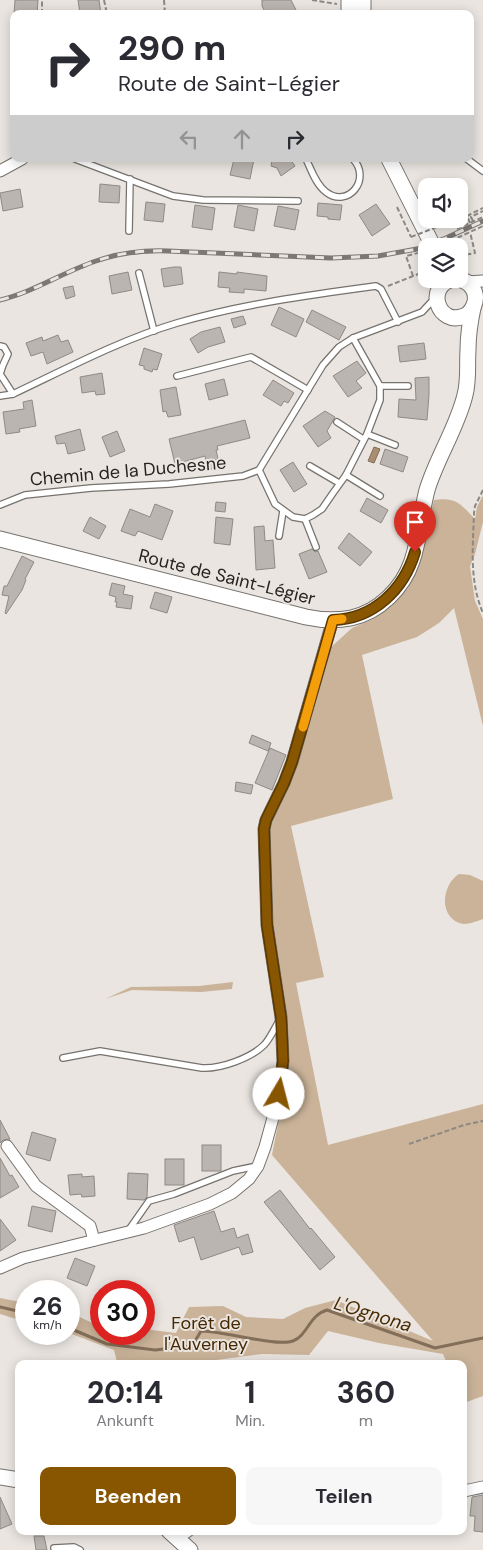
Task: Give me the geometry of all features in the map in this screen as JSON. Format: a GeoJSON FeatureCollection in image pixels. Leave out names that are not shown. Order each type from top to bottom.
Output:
{"type":"FeatureCollection","features":[{"type":"Feature","properties":{"kind":"main road"},"geometry":{"type":"LineString","coordinates":[[391,162],[429,238]]}},
{"type":"Feature","properties":{"kind":"main road"},"geometry":{"type":"LineString","coordinates":[[438,288],[439,308],[436,313],[462,317],[477,304],[475,292],[472,286],[468,284]]}},
{"type":"Feature","properties":{"kind":"main road","name":"Route de Saint-Légier"},"geometry":{"type":"LineString","coordinates":[[0,540],[315,619],[352,618],[369,611],[391,595],[408,571],[415,552],[429,483],[458,417],[465,395],[468,376],[468,350],[477,304]]}},
{"type":"Feature","properties":{"kind":"main road","name":"Route de Saint-Légier"},"geometry":{"type":"LineString","coordinates":[[436,313],[460,332],[468,350]]}},
{"type":"Feature","properties":{"kind":"main road"},"geometry":{"type":"LineString","coordinates":[[0,1477],[15,1479]]}},
{"type":"Feature","properties":{"kind":"main road"},"geometry":{"type":"LineString","coordinates":[[179,1535],[190,1550]]}},
{"type":"Feature","properties":{"kind":"street"},"geometry":{"type":"LineString","coordinates":[[0,170],[16,162]]}},
{"type":"Feature","properties":{"kind":"street"},"geometry":{"type":"LineString","coordinates":[[468,279],[483,280]]}},
{"type":"Feature","properties":{"kind":"street"},"geometry":{"type":"LineString","coordinates":[[0,1268],[23,1258],[144,1228],[223,1198],[249,1179],[260,1162],[274,1114],[283,1061],[281,1017],[267,925],[264,829],[266,820],[292,762],[333,620]]}},
{"type":"Feature","properties":{"kind":"street"},"geometry":{"type":"LineString","coordinates":[[7,1146],[36,1186],[90,1226],[94,1240]]}},
{"type":"Feature","properties":{"kind":"street"},"geometry":{"type":"LineString","coordinates":[[467,1490],[483,1487]]}},
{"type":"Feature","properties":{"kind":"lane"},"geometry":{"type":"LineString","coordinates":[[83,162],[173,196],[203,200],[298,201]]}},
{"type":"Feature","properties":{"kind":"lane"},"geometry":{"type":"LineString","coordinates":[[307,162],[319,186],[326,193],[335,197],[344,197],[355,190],[359,184],[360,168],[355,162]]}},
{"type":"Feature","properties":{"kind":"lane"},"geometry":{"type":"LineString","coordinates":[[471,162],[483,171]]}},
{"type":"Feature","properties":{"kind":"lane"},"geometry":{"type":"LineString","coordinates":[[129,230],[130,179]]}},
{"type":"Feature","properties":{"kind":"lane"},"geometry":{"type":"LineString","coordinates":[[139,272],[154,331]]}},
{"type":"Feature","properties":{"kind":"lane"},"geometry":{"type":"LineString","coordinates":[[0,396],[13,394],[122,343],[154,331],[176,323],[240,307],[306,295],[376,286],[381,289],[398,322]]}},
{"type":"Feature","properties":{"kind":"lane"},"geometry":{"type":"LineString","coordinates":[[353,338],[380,386],[380,400],[346,475],[322,509],[305,519],[292,517],[275,504],[259,470],[323,365],[339,347],[353,338],[398,322],[436,313]]}},
{"type":"Feature","properties":{"kind":"lane"},"geometry":{"type":"LineString","coordinates":[[0,346],[4,347],[8,354],[0,374],[13,394]]}},
{"type":"Feature","properties":{"kind":"lane"},"geometry":{"type":"LineString","coordinates":[[177,376],[251,357],[308,390]]}},
{"type":"Feature","properties":{"kind":"lane"},"geometry":{"type":"LineString","coordinates":[[380,386],[408,386]]}},
{"type":"Feature","properties":{"kind":"lane"},"geometry":{"type":"LineString","coordinates":[[337,422],[365,436],[395,445]]}},
{"type":"Feature","properties":{"kind":"lane"},"geometry":{"type":"LineString","coordinates":[[310,466],[339,483]]}},
{"type":"Feature","properties":{"kind":"lane","name":"Chemin de la Duchesne"},"geometry":{"type":"LineString","coordinates":[[0,504],[25,494],[169,484],[243,476],[259,470]]}},
{"type":"Feature","properties":{"kind":"lane"},"geometry":{"type":"LineString","coordinates":[[346,475],[380,496]]}},
{"type":"Feature","properties":{"kind":"lane"},"geometry":{"type":"LineString","coordinates":[[278,536],[283,511]]}},
{"type":"Feature","properties":{"kind":"lane"},"geometry":{"type":"LineString","coordinates":[[305,519],[316,547]]}},
{"type":"Feature","properties":{"kind":"lane"},"geometry":{"type":"LineString","coordinates":[[63,1058],[100,1052],[202,1068],[214,1068],[238,1061],[261,1048],[281,1017]]}},
{"type":"Feature","properties":{"kind":"lane"},"geometry":{"type":"LineString","coordinates":[[126,1233],[149,1201],[174,1194],[260,1162]]}},
{"type":"Feature","properties":{"kind":"lane"},"geometry":{"type":"LineString","coordinates":[[54,1548],[74,1547],[80,1550]]}},
{"type":"Feature","properties":{"kind":"path"},"geometry":{"type":"LineString","coordinates":[[312,0],[347,6]]}},
{"type":"Feature","properties":{"kind":"path"},"geometry":{"type":"LineString","coordinates":[[468,216],[483,210]]}},
{"type":"Feature","properties":{"kind":"path"},"geometry":{"type":"LineString","coordinates":[[472,222],[471,217],[483,210]]}},
{"type":"Feature","properties":{"kind":"path"},"geometry":{"type":"LineString","coordinates":[[457,229],[483,216]]}},
{"type":"Feature","properties":{"kind":"path"},"geometry":{"type":"LineString","coordinates":[[468,217],[472,222]]}},
{"type":"Feature","properties":{"kind":"path"},"geometry":{"type":"LineString","coordinates":[[456,238],[483,226]]}},
{"type":"Feature","properties":{"kind":"path"},"geometry":{"type":"LineString","coordinates":[[411,236],[435,228]]}},
{"type":"Feature","properties":{"kind":"path"},"geometry":{"type":"LineString","coordinates":[[468,254],[475,253],[470,232]]}},
{"type":"Feature","properties":{"kind":"path"},"geometry":{"type":"LineString","coordinates":[[413,276],[406,256],[418,252]]}},
{"type":"Feature","properties":{"kind":"path"},"geometry":{"type":"LineString","coordinates":[[381,289],[418,274]]}},
{"type":"Feature","properties":{"kind":"path"},"geometry":{"type":"LineString","coordinates":[[483,490],[475,506],[474,513],[472,567],[477,600],[483,613]]}},
{"type":"Feature","properties":{"kind":"path"},"geometry":{"type":"LineString","coordinates":[[409,1144],[483,1121]]}},
{"type":"Feature","properties":{"kind":"green space","name":"Forêt de l'Auverney"},"geometry":{"type":"Polygon","coordinates":[[[483,495],[483,522],[470,566],[475,601],[483,619],[483,726],[454,608],[439,623],[417,637],[362,655],[393,799],[291,826],[324,977],[296,983],[328,1145],[483,1104],[483,1396],[467,1402],[467,1360],[445,1360],[443,1354],[379,1343],[328,1331],[309,1355],[262,1354],[216,1360],[116,1360],[114,1350],[101,1345],[155,1345],[155,1330],[176,1333],[189,1307],[223,1306],[246,1317],[283,1319],[305,1308],[336,1300],[433,1341],[272,1155],[284,1094],[288,1060],[286,1010],[272,934],[268,830],[329,649],[352,628],[373,619],[388,608],[408,588],[417,570],[434,500],[442,499],[458,503],[475,519],[477,507],[483,495]]]}},
{"type":"Feature","properties":{"kind":"green space"},"geometry":{"type":"Polygon","coordinates":[[[459,874],[470,875],[483,881],[483,919],[464,924],[450,916],[446,909],[446,894],[453,879],[459,874]]]}},
{"type":"Feature","properties":{"kind":"green space"},"geometry":{"type":"Polygon","coordinates":[[[233,982],[232,989],[201,992],[132,990],[105,999],[131,987],[199,986],[233,982]]]}},
{"type":"Feature","properties":{"kind":"green space"},"geometry":{"type":"Polygon","coordinates":[[[0,1298],[15,1301],[15,1319],[0,1314],[0,1298]]]}},
{"type":"Feature","properties":{"kind":"green space"},"geometry":{"type":"Polygon","coordinates":[[[80,1317],[90,1322],[90,1341],[80,1337],[80,1317]]]}},
{"type":"Feature","properties":{"kind":"shaded area"},"geometry":{"type":"Polygon","coordinates":[[[374,447],[380,449],[374,463],[368,461],[374,447]]]}},
{"type":"Feature","properties":{"kind":"building"},"geometry":{"type":"Polygon","coordinates":[[[15,0],[38,0],[37,10],[14,10],[15,0]]]}},
{"type":"Feature","properties":{"kind":"building"},"geometry":{"type":"Polygon","coordinates":[[[78,0],[99,0],[100,10],[79,10],[78,0]]]}},
{"type":"Feature","properties":{"kind":"building"},"geometry":{"type":"Polygon","coordinates":[[[262,0],[291,0],[296,10],[264,10],[262,0]]]}},
{"type":"Feature","properties":{"kind":"building"},"geometry":{"type":"Polygon","coordinates":[[[233,162],[253,162],[250,179],[230,175],[233,162]]]}},
{"type":"Feature","properties":{"kind":"building"},"geometry":{"type":"Polygon","coordinates":[[[272,162],[292,162],[295,166],[281,176],[277,168],[271,166],[272,162]]]}},
{"type":"Feature","properties":{"kind":"building"},"geometry":{"type":"Polygon","coordinates":[[[100,184],[120,186],[119,203],[99,202],[100,184]]]}},
{"type":"Feature","properties":{"kind":"building"},"geometry":{"type":"Polygon","coordinates":[[[20,189],[23,207],[3,211],[0,193],[20,189]]]}},
{"type":"Feature","properties":{"kind":"building"},"geometry":{"type":"Polygon","coordinates":[[[146,202],[165,204],[163,222],[144,220],[146,202]]]}},
{"type":"Feature","properties":{"kind":"building"},"geometry":{"type":"Polygon","coordinates":[[[318,203],[342,205],[340,220],[317,216],[318,203]]]}},
{"type":"Feature","properties":{"kind":"building"},"geometry":{"type":"Polygon","coordinates":[[[376,204],[390,224],[372,236],[359,215],[376,204]]]}},
{"type":"Feature","properties":{"kind":"building"},"geometry":{"type":"Polygon","coordinates":[[[195,205],[215,208],[212,230],[192,227],[195,205]]]}},
{"type":"Feature","properties":{"kind":"building"},"geometry":{"type":"Polygon","coordinates":[[[238,205],[258,209],[254,231],[234,227],[238,205]]]}},
{"type":"Feature","properties":{"kind":"building"},"geometry":{"type":"Polygon","coordinates":[[[278,206],[299,210],[295,230],[274,226],[278,206]]]}},
{"type":"Feature","properties":{"kind":"building"},"geometry":{"type":"Polygon","coordinates":[[[181,267],[183,284],[164,287],[161,269],[181,267]]]}},
{"type":"Feature","properties":{"kind":"building"},"geometry":{"type":"Polygon","coordinates":[[[128,272],[132,290],[112,294],[109,276],[128,272]]]}},
{"type":"Feature","properties":{"kind":"building"},"geometry":{"type":"Polygon","coordinates":[[[219,272],[267,276],[266,291],[244,289],[244,293],[229,292],[230,288],[218,287],[219,272]]]}},
{"type":"Feature","properties":{"kind":"building"},"geometry":{"type":"Polygon","coordinates":[[[73,286],[75,296],[66,299],[63,288],[73,286]]]}},
{"type":"Feature","properties":{"kind":"building"},"geometry":{"type":"Polygon","coordinates":[[[279,307],[304,319],[296,337],[271,325],[279,307]]]}},
{"type":"Feature","properties":{"kind":"building"},"geometry":{"type":"Polygon","coordinates":[[[312,310],[346,327],[339,340],[306,322],[312,310]]]}},
{"type":"Feature","properties":{"kind":"building"},"geometry":{"type":"Polygon","coordinates":[[[243,316],[246,324],[234,328],[231,319],[243,316]]]}},
{"type":"Feature","properties":{"kind":"building"},"geometry":{"type":"Polygon","coordinates":[[[220,327],[225,342],[208,347],[198,353],[190,339],[201,332],[220,327]]]}},
{"type":"Feature","properties":{"kind":"building"},"geometry":{"type":"Polygon","coordinates":[[[58,335],[61,342],[68,340],[73,352],[47,364],[43,352],[31,356],[26,343],[42,337],[43,341],[58,335]]]}},
{"type":"Feature","properties":{"kind":"building"},"geometry":{"type":"Polygon","coordinates":[[[424,343],[426,359],[400,362],[398,346],[424,343]]]}},
{"type":"Feature","properties":{"kind":"building"},"geometry":{"type":"Polygon","coordinates":[[[144,348],[162,354],[157,370],[153,369],[152,372],[139,365],[144,348]]]}},
{"type":"Feature","properties":{"kind":"building"},"geometry":{"type":"Polygon","coordinates":[[[357,361],[366,373],[356,381],[362,388],[348,397],[333,376],[357,361]]]}},
{"type":"Feature","properties":{"kind":"building"},"geometry":{"type":"Polygon","coordinates":[[[102,373],[105,394],[96,395],[95,391],[82,393],[80,377],[102,373]]]}},
{"type":"Feature","properties":{"kind":"building"},"geometry":{"type":"Polygon","coordinates":[[[429,377],[427,420],[398,417],[399,399],[416,400],[415,378],[429,377]]]}},
{"type":"Feature","properties":{"kind":"building"},"geometry":{"type":"Polygon","coordinates":[[[224,379],[228,395],[209,400],[205,384],[224,379]]]}},
{"type":"Feature","properties":{"kind":"building"},"geometry":{"type":"Polygon","coordinates":[[[273,380],[294,393],[288,403],[284,401],[281,406],[263,395],[273,380]]]}},
{"type":"Feature","properties":{"kind":"building"},"geometry":{"type":"Polygon","coordinates":[[[176,387],[181,415],[168,417],[166,411],[163,412],[160,390],[176,387]]]}},
{"type":"Feature","properties":{"kind":"building"},"geometry":{"type":"Polygon","coordinates":[[[32,400],[36,426],[19,429],[20,432],[6,434],[3,412],[24,409],[23,402],[32,400]]]}},
{"type":"Feature","properties":{"kind":"building"},"geometry":{"type":"Polygon","coordinates":[[[325,411],[335,417],[327,431],[331,438],[318,447],[303,426],[325,411]]]}},
{"type":"Feature","properties":{"kind":"building"},"geometry":{"type":"Polygon","coordinates":[[[245,420],[250,438],[217,446],[218,450],[216,450],[220,467],[208,470],[205,456],[175,464],[169,439],[245,420]]]}},
{"type":"Feature","properties":{"kind":"building"},"geometry":{"type":"Polygon","coordinates":[[[80,429],[85,450],[68,454],[65,443],[57,444],[55,436],[80,429]]]}},
{"type":"Feature","properties":{"kind":"building"},"geometry":{"type":"Polygon","coordinates":[[[117,431],[125,451],[110,457],[102,437],[117,431]]]}},
{"type":"Feature","properties":{"kind":"building"},"geometry":{"type":"Polygon","coordinates":[[[385,449],[408,457],[403,472],[380,464],[385,449]]]}},
{"type":"Feature","properties":{"kind":"building"},"geometry":{"type":"Polygon","coordinates":[[[293,462],[307,484],[294,492],[280,470],[293,462]]]}},
{"type":"Feature","properties":{"kind":"building"},"geometry":{"type":"Polygon","coordinates":[[[367,498],[388,510],[381,523],[360,511],[367,498]]]}},
{"type":"Feature","properties":{"kind":"building"},"geometry":{"type":"Polygon","coordinates":[[[216,502],[226,503],[225,512],[215,511],[216,502]]]}},
{"type":"Feature","properties":{"kind":"building"},"geometry":{"type":"Polygon","coordinates":[[[155,504],[173,511],[162,540],[138,531],[135,536],[121,531],[130,509],[150,517],[155,504]]]}},
{"type":"Feature","properties":{"kind":"building"},"geometry":{"type":"Polygon","coordinates":[[[90,517],[106,526],[99,539],[83,531],[90,517]]]}},
{"type":"Feature","properties":{"kind":"building"},"geometry":{"type":"Polygon","coordinates":[[[216,517],[233,519],[230,545],[214,543],[216,517]]]}},
{"type":"Feature","properties":{"kind":"building"},"geometry":{"type":"Polygon","coordinates":[[[264,526],[265,541],[273,540],[275,568],[256,570],[254,527],[264,526]]]}},
{"type":"Feature","properties":{"kind":"building"},"geometry":{"type":"Polygon","coordinates":[[[349,533],[372,552],[360,566],[338,548],[349,533]]]}},
{"type":"Feature","properties":{"kind":"building"},"geometry":{"type":"Polygon","coordinates":[[[312,549],[315,552],[318,551],[327,572],[309,579],[299,554],[312,549]]]}},
{"type":"Feature","properties":{"kind":"building"},"geometry":{"type":"Polygon","coordinates":[[[22,556],[34,562],[25,579],[22,590],[6,614],[9,596],[2,595],[4,586],[7,586],[22,556]]]}},
{"type":"Feature","properties":{"kind":"building"},"geometry":{"type":"Polygon","coordinates":[[[112,583],[125,586],[123,594],[133,596],[131,609],[116,607],[116,597],[109,595],[112,583]]]}},
{"type":"Feature","properties":{"kind":"building"},"geometry":{"type":"Polygon","coordinates":[[[155,592],[172,597],[167,613],[150,608],[155,592]]]}},
{"type":"Feature","properties":{"kind":"building"},"geometry":{"type":"Polygon","coordinates":[[[252,735],[271,743],[268,751],[249,743],[252,735]]]}},
{"type":"Feature","properties":{"kind":"building"},"geometry":{"type":"Polygon","coordinates":[[[270,748],[286,755],[272,790],[255,783],[270,748]]]}},
{"type":"Feature","properties":{"kind":"building"},"geometry":{"type":"Polygon","coordinates":[[[236,782],[253,785],[251,794],[235,791],[236,782]]]}},
{"type":"Feature","properties":{"kind":"building"},"geometry":{"type":"Polygon","coordinates":[[[0,1120],[10,1139],[3,1140],[0,1143],[0,1120]]]}},
{"type":"Feature","properties":{"kind":"building"},"geometry":{"type":"Polygon","coordinates":[[[32,1132],[56,1139],[50,1161],[26,1154],[32,1132]]]}},
{"type":"Feature","properties":{"kind":"building"},"geometry":{"type":"Polygon","coordinates":[[[202,1145],[221,1145],[221,1171],[202,1171],[202,1145]]]}},
{"type":"Feature","properties":{"kind":"building"},"geometry":{"type":"Polygon","coordinates":[[[0,1158],[19,1187],[0,1198],[0,1158]]]}},
{"type":"Feature","properties":{"kind":"building"},"geometry":{"type":"Polygon","coordinates":[[[165,1159],[184,1159],[184,1185],[165,1185],[165,1159]]]}},
{"type":"Feature","properties":{"kind":"building"},"geometry":{"type":"Polygon","coordinates":[[[128,1173],[148,1174],[147,1197],[144,1200],[127,1199],[128,1173]]]}},
{"type":"Feature","properties":{"kind":"building"},"geometry":{"type":"Polygon","coordinates":[[[82,1174],[82,1177],[94,1176],[95,1196],[82,1197],[81,1194],[70,1195],[68,1175],[82,1174]]]}},
{"type":"Feature","properties":{"kind":"building"},"geometry":{"type":"Polygon","coordinates":[[[280,1190],[310,1229],[335,1257],[320,1270],[264,1202],[280,1190]]]}},
{"type":"Feature","properties":{"kind":"building"},"geometry":{"type":"Polygon","coordinates":[[[32,1206],[56,1211],[52,1232],[28,1226],[32,1206]]]}},
{"type":"Feature","properties":{"kind":"building"},"geometry":{"type":"Polygon","coordinates":[[[214,1211],[221,1232],[234,1228],[237,1238],[248,1234],[253,1252],[242,1255],[239,1247],[201,1260],[194,1237],[179,1242],[174,1225],[214,1211]]]}},
{"type":"Feature","properties":{"kind":"building"},"geometry":{"type":"Polygon","coordinates":[[[0,1219],[16,1240],[0,1251],[0,1219]]]}},
{"type":"Feature","properties":{"kind":"building"},"geometry":{"type":"Polygon","coordinates":[[[75,1258],[95,1266],[87,1286],[80,1283],[80,1280],[67,1278],[75,1258]]]}},
{"type":"Feature","properties":{"kind":"building"},"geometry":{"type":"Polygon","coordinates":[[[483,1495],[483,1532],[474,1531],[475,1516],[470,1516],[472,1497],[483,1495]]]}},
{"type":"Feature","properties":{"kind":"building"},"geometry":{"type":"Polygon","coordinates":[[[0,1497],[12,1524],[0,1529],[0,1497]]]}},
{"type":"Feature","properties":{"kind":"building"},"geometry":{"type":"Polygon","coordinates":[[[34,1536],[44,1536],[47,1550],[36,1550],[34,1536]]]}},
{"type":"Feature","properties":{"kind":"waterway","name":"L'Ognona"},"geometry":{"type":"LineString","coordinates":[[0,1307],[15,1310]]}},
{"type":"Feature","properties":{"kind":"waterway","name":"L'Ognona"},"geometry":{"type":"LineString","coordinates":[[80,1333],[107,1344],[155,1350],[192,1346],[201,1331],[285,1342],[298,1338],[316,1316],[327,1310],[435,1348],[483,1338]]}},
{"type":"Feature","properties":{"kind":"railway"},"geometry":{"type":"LineString","coordinates":[[0,300],[25,292],[105,258],[122,254],[159,251],[331,258],[378,256],[417,249],[483,221]]}},
{"type":"Feature","properties":{"kind":"slow traffic"},"geometry":{"type":"LineString","coordinates":[[303,727],[333,620],[342,619]]}},
{"type":"Feature","properties":{"kind":"route"},"geometry":{"type":"LineString","coordinates":[[279,1094],[283,1061],[282,1035],[267,925],[264,838],[266,820],[288,775],[333,620],[352,618],[378,606],[391,595],[403,579],[415,552]]}}]}
